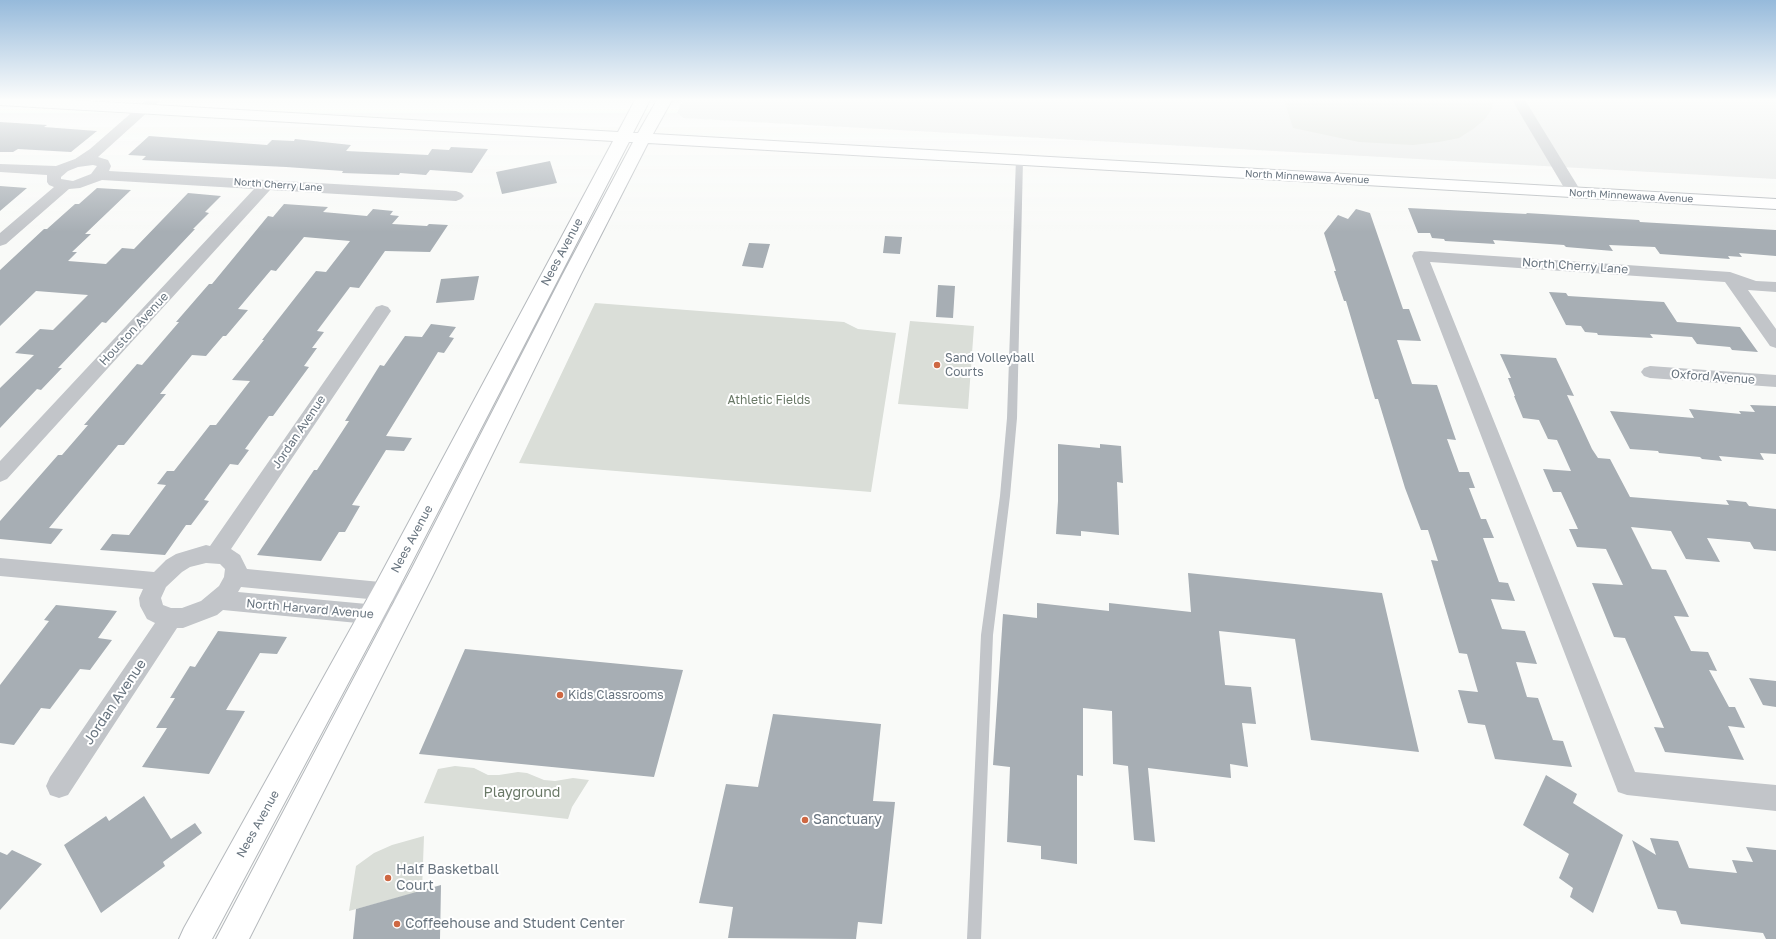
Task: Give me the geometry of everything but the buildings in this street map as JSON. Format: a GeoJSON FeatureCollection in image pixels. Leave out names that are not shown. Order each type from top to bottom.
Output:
{"type":"FeatureCollection","features":[{"type":"Feature","properties":{"kind":"main road","name":"Nees Avenue"},"geometry":{"type":"LineString","coordinates":[[196,939],[384,592],[630,144]]}},
{"type":"Feature","properties":{"kind":"main road","name":"Nees Avenue"},"geometry":{"type":"LineString","coordinates":[[232,939],[411,594],[572,274],[631,144]]}},
{"type":"Feature","properties":{"kind":"main road","name":"North Minnewawa Avenue"},"geometry":{"type":"LineString","coordinates":[[860,144],[1019,153],[1565,178],[1776,190]]}},
{"type":"Feature","properties":{"kind":"main road","name":"North Minnewawa Avenue"},"geometry":{"type":"LineString","coordinates":[[1019,153],[1574,192],[1776,204]]}},
{"type":"Feature","properties":{"kind":"main road"},"geometry":{"type":"LineString","coordinates":[[1687,199],[1748,196],[1776,197]]}},
{"type":"Feature","properties":{"kind":"street"},"geometry":{"type":"LineString","coordinates":[[105,144],[81,161],[68,165],[58,171],[54,175],[54,182],[65,185],[82,183],[101,169],[108,156],[120,144]]}},
{"type":"Feature","properties":{"kind":"street"},"geometry":{"type":"LineString","coordinates":[[1544,144],[1574,192]]}},
{"type":"Feature","properties":{"kind":"street","name":"North Cherry Lane"},"geometry":{"type":"LineString","coordinates":[[81,161],[94,160],[101,169],[267,184],[456,196]]}},
{"type":"Feature","properties":{"kind":"street"},"geometry":{"type":"LineString","coordinates":[[0,168],[58,171]]}},
{"type":"Feature","properties":{"kind":"street","name":"Houston Avenue"},"geometry":{"type":"LineString","coordinates":[[0,474],[267,184]]}},
{"type":"Feature","properties":{"kind":"street"},"geometry":{"type":"LineString","coordinates":[[0,241],[65,185]]}},
{"type":"Feature","properties":{"kind":"street","name":"North Cherry Lane"},"geometry":{"type":"LineString","coordinates":[[1776,276],[1744,274],[1730,277],[1420,256],[1627,783],[1776,798]]}},
{"type":"Feature","properties":{"kind":"street"},"geometry":{"type":"LineString","coordinates":[[1730,277],[1776,342]]}},
{"type":"Feature","properties":{"kind":"street","name":"North Cherry Lane"},"geometry":{"type":"LineString","coordinates":[[1730,277],[1754,286],[1776,287]]}},
{"type":"Feature","properties":{"kind":"street","name":"Jordan Avenue"},"geometry":{"type":"LineString","coordinates":[[216,554],[382,311]]}},
{"type":"Feature","properties":{"kind":"street","name":"Oxford Avenue"},"geometry":{"type":"LineString","coordinates":[[1650,372],[1776,381]]}},
{"type":"Feature","properties":{"kind":"street"},"geometry":{"type":"LineString","coordinates":[[206,554],[225,556],[236,568],[236,577],[227,593],[220,600],[209,608],[196,614],[183,618],[171,618],[162,616],[155,612],[151,606],[152,594],[158,581],[165,573],[184,560],[206,554]]}},
{"type":"Feature","properties":{"kind":"street"},"geometry":{"type":"LineString","coordinates":[[0,567],[158,581]]}},
{"type":"Feature","properties":{"kind":"street","name":"North Harvard Avenue"},"geometry":{"type":"LineString","coordinates":[[236,577],[411,594]]}},
{"type":"Feature","properties":{"kind":"street","name":"North Harvard Avenue"},"geometry":{"type":"LineString","coordinates":[[220,600],[399,617]]}},
{"type":"Feature","properties":{"kind":"street","name":"Jordan Avenue"},"geometry":{"type":"LineString","coordinates":[[59,786],[171,618]]}},
{"type":"Feature","properties":{"kind":"lane"},"geometry":{"type":"LineString","coordinates":[[974,939],[987,635],[1005,496],[1012,418],[1019,153]]}},
{"type":"Feature","properties":{"kind":"shaded area"},"geometry":{"type":"Polygon","coordinates":[[[1146,144],[1776,144],[1776,179],[1146,144]]]}},
{"type":"Feature","properties":{"kind":"green space"},"geometry":{"type":"Polygon","coordinates":[[[1392,144],[1423,144],[1413,145],[1392,144]]]}},
{"type":"Feature","properties":{"kind":"green space","name":"Athletic Fields"},"geometry":{"type":"Polygon","coordinates":[[[595,303],[844,322],[858,329],[896,333],[871,492],[519,463],[595,303]]]}},
{"type":"Feature","properties":{"kind":"green space","name":"Sand Volleyball Courts"},"geometry":{"type":"Polygon","coordinates":[[[910,321],[974,326],[968,409],[898,404],[910,321]]]}},
{"type":"Feature","properties":{"kind":"green space","name":"Playground"},"geometry":{"type":"Polygon","coordinates":[[[455,766],[474,768],[488,775],[518,772],[527,773],[544,780],[555,781],[573,778],[589,780],[572,807],[568,819],[424,803],[438,769],[455,766]]]}},
{"type":"Feature","properties":{"kind":"green space","name":"Half Basketball Court"},"geometry":{"type":"Polygon","coordinates":[[[424,836],[422,891],[349,911],[356,866],[374,853],[392,845],[424,836]]]}},
{"type":"Feature","properties":{"kind":"place","name":"Sand Volleyball Courts"},"geometry":{"type":"Point","coordinates":[937,365]}},
{"type":"Feature","properties":{"kind":"place","name":"Kids Classrooms"},"geometry":{"type":"Point","coordinates":[560,695]}},
{"type":"Feature","properties":{"kind":"place","name":"Sanctuary"},"geometry":{"type":"Point","coordinates":[805,820]}},
{"type":"Feature","properties":{"kind":"place","name":"Half Basketball Court"},"geometry":{"type":"Point","coordinates":[388,878]}},
{"type":"Feature","properties":{"kind":"place","name":"Coffeehouse and Student Center"},"geometry":{"type":"Point","coordinates":[397,924]}}]}
